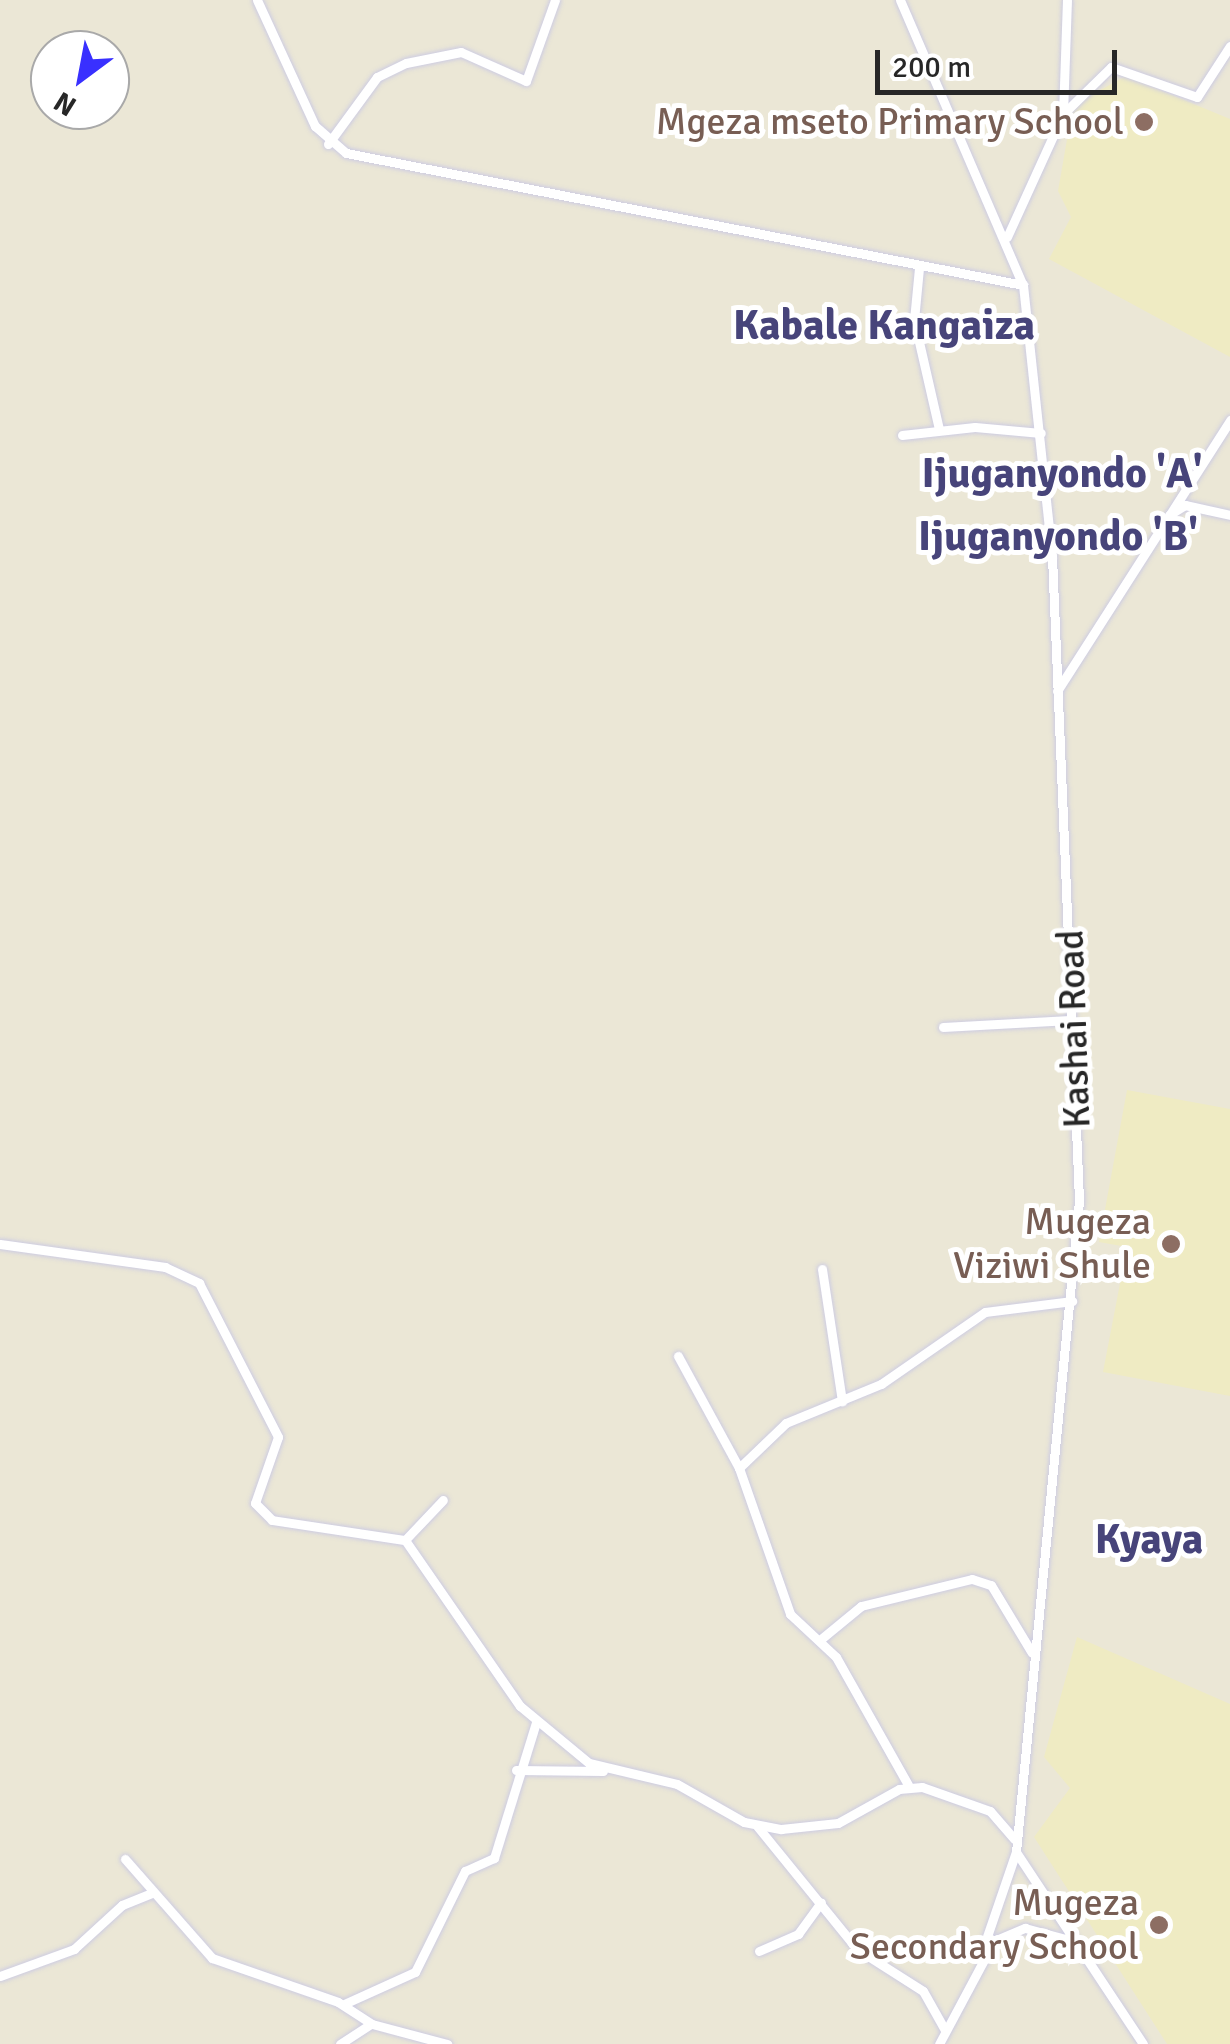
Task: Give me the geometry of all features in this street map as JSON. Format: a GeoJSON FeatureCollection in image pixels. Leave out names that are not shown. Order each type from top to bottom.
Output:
{"type":"FeatureCollection","features":[{"type":"Feature","properties":{"kind":"street"},"geometry":{"type":"LineString","coordinates":[[257,0],[273,50],[328,144],[408,169],[1024,285]]}},
{"type":"Feature","properties":{"kind":"street"},"geometry":{"type":"LineString","coordinates":[[328,144],[376,76],[406,63],[461,52],[526,81],[555,0]]}},
{"type":"Feature","properties":{"kind":"street","name":"Kashai Road"},"geometry":{"type":"LineString","coordinates":[[900,0],[1007,237],[1024,285],[1042,432],[1078,1169],[1072,1301],[1015,1847],[980,1961]]}},
{"type":"Feature","properties":{"kind":"street"},"geometry":{"type":"LineString","coordinates":[[1007,237],[1062,114],[1067,0]]}},
{"type":"Feature","properties":{"kind":"street"},"geometry":{"type":"LineString","coordinates":[[1062,114],[1114,66],[1197,97],[1230,46]]}},
{"type":"Feature","properties":{"kind":"street"},"geometry":{"type":"LineString","coordinates":[[919,268],[912,304],[939,429]]}},
{"type":"Feature","properties":{"kind":"street"},"geometry":{"type":"LineString","coordinates":[[1057,691],[1230,420]]}},
{"type":"Feature","properties":{"kind":"street"},"geometry":{"type":"LineString","coordinates":[[902,435],[939,429],[1042,432]]}},
{"type":"Feature","properties":{"kind":"street"},"geometry":{"type":"LineString","coordinates":[[1149,547],[1178,506],[1230,515]]}},
{"type":"Feature","properties":{"kind":"street"},"geometry":{"type":"LineString","coordinates":[[943,1027],[1070,1020]]}},
{"type":"Feature","properties":{"kind":"street"},"geometry":{"type":"LineString","coordinates":[[0,1244],[164,1267],[199,1283],[278,1437],[255,1502],[272,1520],[405,1540],[536,1722],[606,1770]]}},
{"type":"Feature","properties":{"kind":"street"},"geometry":{"type":"LineString","coordinates":[[822,1269],[842,1402]]}},
{"type":"Feature","properties":{"kind":"street"},"geometry":{"type":"LineString","coordinates":[[739,1468],[786,1423],[842,1402],[985,1312],[1072,1301]]}},
{"type":"Feature","properties":{"kind":"street"},"geometry":{"type":"LineString","coordinates":[[678,1356],[739,1468],[786,1606],[821,1639],[908,1785],[990,1812],[1071,1940],[1144,2044]]}},
{"type":"Feature","properties":{"kind":"street"},"geometry":{"type":"LineString","coordinates":[[405,1540],[443,1500]]}},
{"type":"Feature","properties":{"kind":"street"},"geometry":{"type":"LineString","coordinates":[[821,1639],[861,1606],[982,1580],[1032,1656]]}},
{"type":"Feature","properties":{"kind":"street"},"geometry":{"type":"LineString","coordinates":[[344,2004],[415,1972],[465,1871],[489,1863],[508,1832],[516,1770],[536,1722]]}},
{"type":"Feature","properties":{"kind":"street"},"geometry":{"type":"LineString","coordinates":[[516,1770],[606,1770],[677,1784],[757,1826],[856,1949],[923,1991],[945,2030]]}},
{"type":"Feature","properties":{"kind":"street"},"geometry":{"type":"LineString","coordinates":[[757,1826],[838,1824],[908,1785]]}},
{"type":"Feature","properties":{"kind":"street"},"geometry":{"type":"LineString","coordinates":[[125,1859],[212,1958],[344,2004],[372,2024],[447,2044]]}},
{"type":"Feature","properties":{"kind":"street"},"geometry":{"type":"LineString","coordinates":[[0,1976],[74,1949],[122,1905],[152,1893]]}},
{"type":"Feature","properties":{"kind":"street"},"geometry":{"type":"LineString","coordinates":[[759,1951],[798,1934],[821,1902]]}},
{"type":"Feature","properties":{"kind":"street"},"geometry":{"type":"LineString","coordinates":[[939,2044],[980,1961],[1014,1929],[1071,1940]]}},
{"type":"Feature","properties":{"kind":"street"},"geometry":{"type":"LineString","coordinates":[[340,2044],[372,2024]]}},
{"type":"Feature","properties":{"kind":"shaded area"},"geometry":{"type":"Polygon","coordinates":[[[1126,76],[1230,119],[1230,357],[1049,259],[1071,217],[1058,191],[1073,105],[1126,76]]]}},
{"type":"Feature","properties":{"kind":"shaded area","name":"Mugeza Viziwi Shule"},"geometry":{"type":"Polygon","coordinates":[[[1127,1090],[1230,1109],[1230,1396],[1103,1372],[1127,1247],[1099,1242],[1127,1090]]]}},
{"type":"Feature","properties":{"kind":"shaded area","name":"Mugeza Secondary School"},"geometry":{"type":"Polygon","coordinates":[[[1077,1637],[1230,1704],[1230,2044],[1167,2044],[1034,1837],[1070,1788],[1044,1757],[1077,1637]]]}},
{"type":"Feature","properties":{"kind":"place","name":"Mgeza mseto Primary School"},"geometry":{"type":"Point","coordinates":[1144,122]}},
{"type":"Feature","properties":{"kind":"place","name":"Mugeza Viziwi Shule"},"geometry":{"type":"Point","coordinates":[1171,1244]}},
{"type":"Feature","properties":{"kind":"place","name":"Mugeza Secondary School"},"geometry":{"type":"Point","coordinates":[1159,1925]}},
{"type":"Feature","properties":{"kind":"district","name":"Kabale Kangaiza"},"geometry":{"type":"Point","coordinates":[884,326]}},
{"type":"Feature","properties":{"kind":"district","name":"Ijuganyondo 'A'"},"geometry":{"type":"Point","coordinates":[1062,474]}},
{"type":"Feature","properties":{"kind":"district","name":"Ijuganyondo 'B'"},"geometry":{"type":"Point","coordinates":[1058,537]}},
{"type":"Feature","properties":{"kind":"district","name":"Kyaya"},"geometry":{"type":"Point","coordinates":[1149,1540]}}]}
